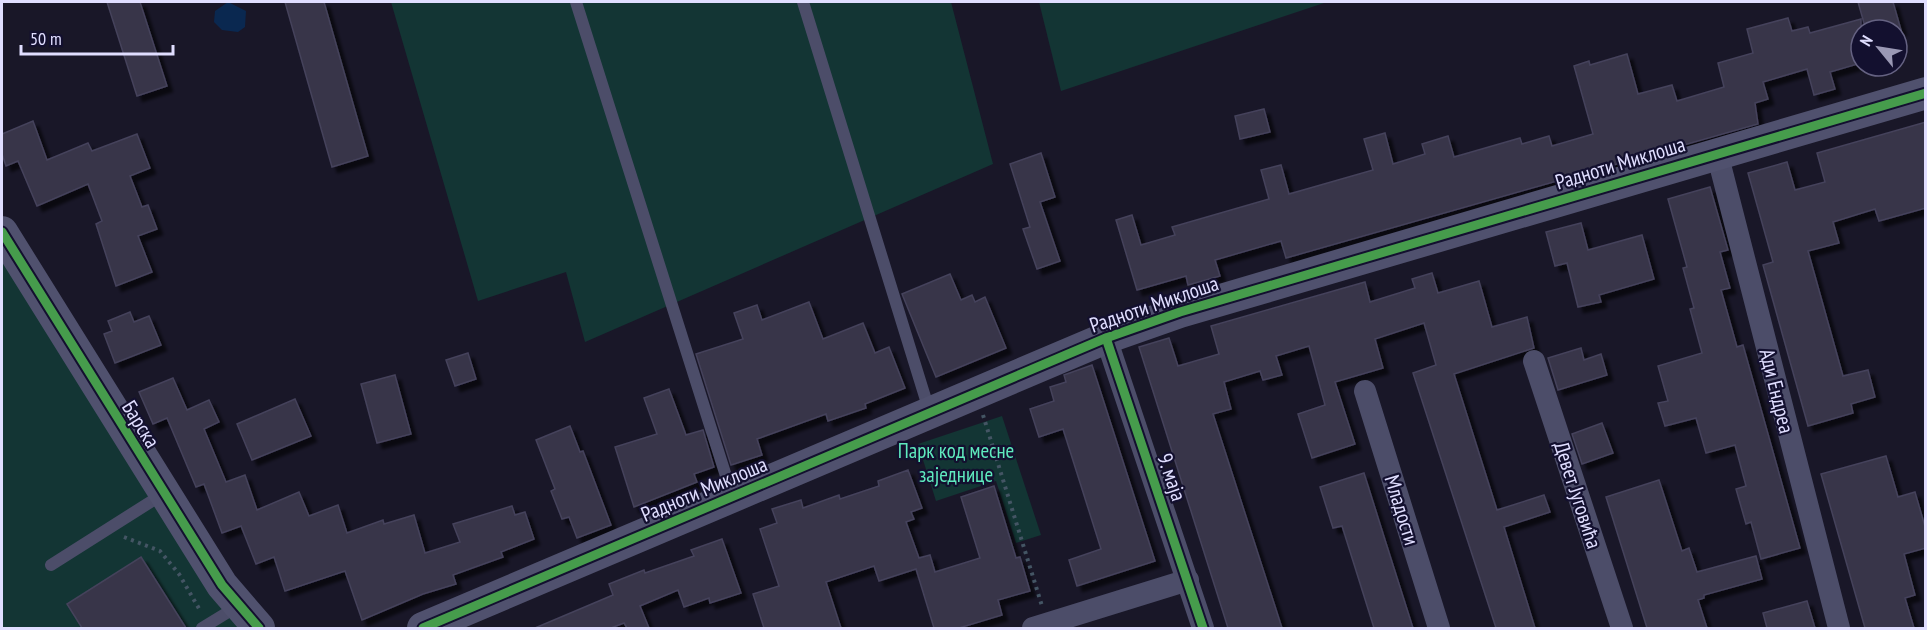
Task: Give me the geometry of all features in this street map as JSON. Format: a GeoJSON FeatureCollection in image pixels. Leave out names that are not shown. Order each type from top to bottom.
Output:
{"type":"FeatureCollection","features":[{"type":"Feature","properties":{"kind":"street","name":"Радноти Миклоша"},"geometry":{"type":"LineString","coordinates":[[423,628],[1106,338],[1180,312],[1926,93]]}},
{"type":"Feature","properties":{"kind":"street","name":"Ади Ендреа"},"geometry":{"type":"LineString","coordinates":[[1717,153],[1839,628]]}},
{"type":"Feature","properties":{"kind":"street","name":"Барска"},"geometry":{"type":"LineString","coordinates":[[2,232],[163,494],[249,617]]}},
{"type":"Feature","properties":{"kind":"street","name":"9. маја"},"geometry":{"type":"LineString","coordinates":[[1106,338],[1203,628]]}},
{"type":"Feature","properties":{"kind":"street","name":"Девет Југовића"},"geometry":{"type":"LineString","coordinates":[[1534,361],[1622,628]]}},
{"type":"Feature","properties":{"kind":"street","name":"Младости"},"geometry":{"type":"LineString","coordinates":[[1365,391],[1439,628]]}},
{"type":"Feature","properties":{"kind":"street"},"geometry":{"type":"LineString","coordinates":[[1040,626],[1188,580]]}},
{"type":"Feature","properties":{"kind":"lane"},"geometry":{"type":"LineString","coordinates":[[576,2],[732,497]]}},
{"type":"Feature","properties":{"kind":"lane"},"geometry":{"type":"LineString","coordinates":[[803,2],[930,413]]}},
{"type":"Feature","properties":{"kind":"lane"},"geometry":{"type":"LineString","coordinates":[[51,565],[163,494]]}},
{"type":"Feature","properties":{"kind":"lane"},"geometry":{"type":"LineString","coordinates":[[205,626],[249,617]]}},
{"type":"Feature","properties":{"kind":"path"},"geometry":{"type":"LineString","coordinates":[[976,393],[1040,626]]}},
{"type":"Feature","properties":{"kind":"path"},"geometry":{"type":"LineString","coordinates":[[108,529],[160,551],[179,574],[205,626]]}},
{"type":"Feature","properties":{"kind":"green space"},"geometry":{"type":"Polygon","coordinates":[[[391,2],[951,2],[993,164],[585,342],[566,272],[478,301],[391,2]]]}},
{"type":"Feature","properties":{"kind":"green space"},"geometry":{"type":"Polygon","coordinates":[[[1039,2],[1327,2],[1061,91],[1039,2]]]}},
{"type":"Feature","properties":{"kind":"green space"},"geometry":{"type":"Polygon","coordinates":[[[2,253],[252,628],[2,628],[2,253]]]}},
{"type":"Feature","properties":{"kind":"green space","name":"Парк код месне заједнице"},"geometry":{"type":"Polygon","coordinates":[[[1002,416],[1041,535],[1016,543],[996,481],[936,501],[918,444],[1002,416]]]}},
{"type":"Feature","properties":{"kind":"water"},"geometry":{"type":"Polygon","coordinates":[[[228,2],[246,11],[245,27],[238,32],[222,30],[214,22],[215,11],[228,2]]]}},
{"type":"Feature","properties":{"kind":"building"},"geometry":{"type":"Polygon","coordinates":[[[107,2],[140,2],[167,86],[137,96],[107,2]]]}},
{"type":"Feature","properties":{"kind":"building"},"geometry":{"type":"Polygon","coordinates":[[[285,2],[324,2],[368,156],[332,167],[285,2]]]}},
{"type":"Feature","properties":{"kind":"building"},"geometry":{"type":"Polygon","coordinates":[[[1858,2],[1893,2],[1898,18],[1863,18],[1858,2]]]}},
{"type":"Feature","properties":{"kind":"building"},"geometry":{"type":"Polygon","coordinates":[[[1788,18],[1792,31],[1808,27],[1810,33],[1849,22],[1849,66],[1830,72],[1835,89],[1814,95],[1807,69],[1763,82],[1768,99],[1755,103],[1758,124],[1286,258],[1281,241],[1215,260],[1220,276],[1188,285],[1186,276],[1137,290],[1116,220],[1132,215],[1141,245],[1175,235],[1172,227],[1269,199],[1261,170],[1281,165],[1289,194],[1373,170],[1364,139],[1385,133],[1393,164],[1425,154],[1422,144],[1448,136],[1454,157],[1520,138],[1522,144],[1549,136],[1552,146],[1593,134],[1574,66],[1589,61],[1590,65],[1627,54],[1638,94],[1672,85],[1677,101],[1724,87],[1718,63],[1753,53],[1747,29],[1788,18]]]}},
{"type":"Feature","properties":{"kind":"building"},"geometry":{"type":"Polygon","coordinates":[[[1264,109],[1270,132],[1240,139],[1235,116],[1264,109]]]}},
{"type":"Feature","properties":{"kind":"building"},"geometry":{"type":"Polygon","coordinates":[[[33,121],[47,160],[88,143],[92,151],[137,134],[150,168],[130,176],[142,207],[148,205],[157,229],[138,236],[152,272],[116,286],[96,224],[102,221],[88,184],[37,206],[18,161],[6,166],[2,154],[2,134],[33,121]]]}},
{"type":"Feature","properties":{"kind":"building"},"geometry":{"type":"Polygon","coordinates":[[[1926,122],[1926,208],[1879,221],[1875,209],[1833,222],[1839,243],[1808,251],[1843,376],[1868,370],[1875,397],[1851,404],[1853,413],[1808,426],[1763,265],[1773,262],[1748,173],[1787,162],[1795,190],[1825,182],[1817,153],[1926,122]]]}},
{"type":"Feature","properties":{"kind":"building"},"geometry":{"type":"Polygon","coordinates":[[[1041,153],[1055,197],[1040,202],[1060,261],[1037,269],[1023,229],[1030,227],[1010,164],[1041,153]]]}},
{"type":"Feature","properties":{"kind":"building"},"geometry":{"type":"Polygon","coordinates":[[[1710,187],[1728,250],[1720,252],[1730,288],[1721,290],[1737,347],[1743,345],[1800,548],[1761,559],[1751,522],[1746,524],[1736,489],[1746,486],[1735,445],[1706,453],[1696,418],[1665,426],[1658,403],[1668,401],[1658,366],[1702,353],[1690,309],[1694,308],[1683,268],[1687,267],[1668,199],[1710,187]]]}},
{"type":"Feature","properties":{"kind":"building"},"geometry":{"type":"Polygon","coordinates":[[[1581,223],[1588,250],[1642,235],[1654,279],[1599,295],[1601,302],[1578,307],[1567,263],[1555,266],[1546,232],[1581,223]]]}},
{"type":"Feature","properties":{"kind":"building"},"geometry":{"type":"Polygon","coordinates":[[[1432,273],[1438,293],[1479,281],[1492,327],[1527,317],[1534,348],[1454,374],[1497,510],[1544,495],[1550,512],[1504,527],[1535,628],[1496,628],[1413,373],[1436,365],[1424,323],[1375,339],[1383,368],[1335,382],[1355,444],[1312,458],[1298,414],[1325,405],[1309,346],[1276,356],[1282,375],[1263,380],[1260,371],[1224,382],[1231,409],[1213,414],[1282,628],[1228,628],[1139,347],[1169,338],[1178,366],[1219,354],[1211,326],[1365,282],[1370,302],[1415,288],[1412,279],[1432,273]]]}},
{"type":"Feature","properties":{"kind":"building"},"geometry":{"type":"Polygon","coordinates":[[[950,274],[961,300],[972,295],[975,302],[985,297],[1006,348],[936,377],[902,294],[950,274]]]}},
{"type":"Feature","properties":{"kind":"building"},"geometry":{"type":"Polygon","coordinates":[[[809,302],[823,339],[863,323],[875,353],[889,347],[905,388],[865,404],[866,408],[828,421],[826,414],[757,439],[762,455],[731,465],[696,354],[743,339],[734,313],[757,305],[762,320],[809,302]]]}},
{"type":"Feature","properties":{"kind":"building"},"geometry":{"type":"Polygon","coordinates":[[[130,312],[134,322],[149,316],[161,345],[115,363],[104,334],[112,331],[108,321],[130,312]]]}},
{"type":"Feature","properties":{"kind":"building"},"geometry":{"type":"Polygon","coordinates":[[[1581,348],[1584,360],[1601,354],[1607,375],[1558,390],[1548,358],[1581,348]]]}},
{"type":"Feature","properties":{"kind":"building"},"geometry":{"type":"Polygon","coordinates":[[[468,353],[476,379],[455,386],[446,360],[468,353]]]}},
{"type":"Feature","properties":{"kind":"building"},"geometry":{"type":"Polygon","coordinates":[[[1092,365],[1155,561],[1077,586],[1069,560],[1101,549],[1063,429],[1039,437],[1030,409],[1054,401],[1050,387],[1066,382],[1064,375],[1092,365]]]}},
{"type":"Feature","properties":{"kind":"building"},"geometry":{"type":"Polygon","coordinates":[[[395,375],[411,434],[377,443],[361,384],[395,375]]]}},
{"type":"Feature","properties":{"kind":"building"},"geometry":{"type":"Polygon","coordinates":[[[173,378],[187,410],[209,400],[219,422],[204,429],[226,482],[245,475],[257,510],[299,492],[309,516],[338,505],[347,533],[383,520],[384,524],[414,515],[425,553],[460,542],[453,524],[512,506],[515,515],[525,512],[534,539],[501,552],[503,557],[453,575],[456,584],[423,594],[362,620],[345,571],[285,591],[274,557],[256,564],[241,526],[222,533],[204,484],[196,487],[167,418],[153,424],[139,392],[173,378]]]}},
{"type":"Feature","properties":{"kind":"building"},"geometry":{"type":"Polygon","coordinates":[[[669,389],[686,435],[703,430],[714,467],[694,474],[697,482],[634,507],[615,447],[657,434],[644,398],[669,389]]]}},
{"type":"Feature","properties":{"kind":"building"},"geometry":{"type":"Polygon","coordinates":[[[295,399],[311,436],[252,460],[237,424],[295,399]]]}},
{"type":"Feature","properties":{"kind":"building"},"geometry":{"type":"Polygon","coordinates":[[[1602,423],[1613,453],[1582,464],[1572,434],[1602,423]]]}},
{"type":"Feature","properties":{"kind":"building"},"geometry":{"type":"Polygon","coordinates":[[[570,426],[580,452],[583,451],[611,525],[577,538],[569,517],[562,519],[551,491],[555,489],[536,440],[570,426]]]}},
{"type":"Feature","properties":{"kind":"building"},"geometry":{"type":"Polygon","coordinates":[[[1886,456],[1898,497],[1915,492],[1926,530],[1926,548],[1904,554],[1915,595],[1905,598],[1914,628],[1865,628],[1821,474],[1886,456]]]}},
{"type":"Feature","properties":{"kind":"building"},"geometry":{"type":"Polygon","coordinates":[[[908,470],[922,508],[911,512],[914,519],[906,522],[919,558],[930,555],[935,572],[980,558],[961,497],[994,486],[1016,558],[1020,557],[1030,591],[998,600],[1002,615],[959,628],[934,628],[916,569],[879,581],[874,566],[826,582],[841,628],[764,628],[753,594],[779,586],[760,529],[777,523],[772,509],[801,500],[803,508],[839,495],[840,499],[879,486],[878,481],[908,470]]]}},
{"type":"Feature","properties":{"kind":"building"},"geometry":{"type":"Polygon","coordinates":[[[1364,473],[1413,628],[1374,628],[1342,526],[1333,528],[1320,487],[1364,473]]]}},
{"type":"Feature","properties":{"kind":"building"},"geometry":{"type":"Polygon","coordinates":[[[1659,480],[1682,551],[1689,548],[1697,572],[1756,556],[1762,579],[1704,595],[1704,598],[1698,600],[1707,628],[1647,628],[1606,497],[1659,480]]]}},
{"type":"Feature","properties":{"kind":"building"},"geometry":{"type":"Polygon","coordinates":[[[722,539],[741,593],[710,603],[709,598],[684,607],[678,590],[640,606],[649,628],[627,628],[624,623],[611,628],[535,628],[613,595],[609,584],[644,570],[645,573],[694,556],[691,550],[722,539]]]}},
{"type":"Feature","properties":{"kind":"building"},"geometry":{"type":"Polygon","coordinates":[[[141,557],[186,628],[82,628],[67,604],[141,557]]]}},
{"type":"Feature","properties":{"kind":"building"},"geometry":{"type":"Polygon","coordinates":[[[1807,601],[1815,628],[1767,628],[1763,613],[1807,601]]]}},
{"type":"Feature","properties":{"kind":"cycle path"},"geometry":{"type":"LineString","coordinates":[[423,628],[1106,338],[1180,312],[1926,93]]}},
{"type":"Feature","properties":{"kind":"cycle path"},"geometry":{"type":"LineString","coordinates":[[2,232],[222,585],[259,628]]}},
{"type":"Feature","properties":{"kind":"cycle path"},"geometry":{"type":"LineString","coordinates":[[1106,338],[1203,628]]}}]}
